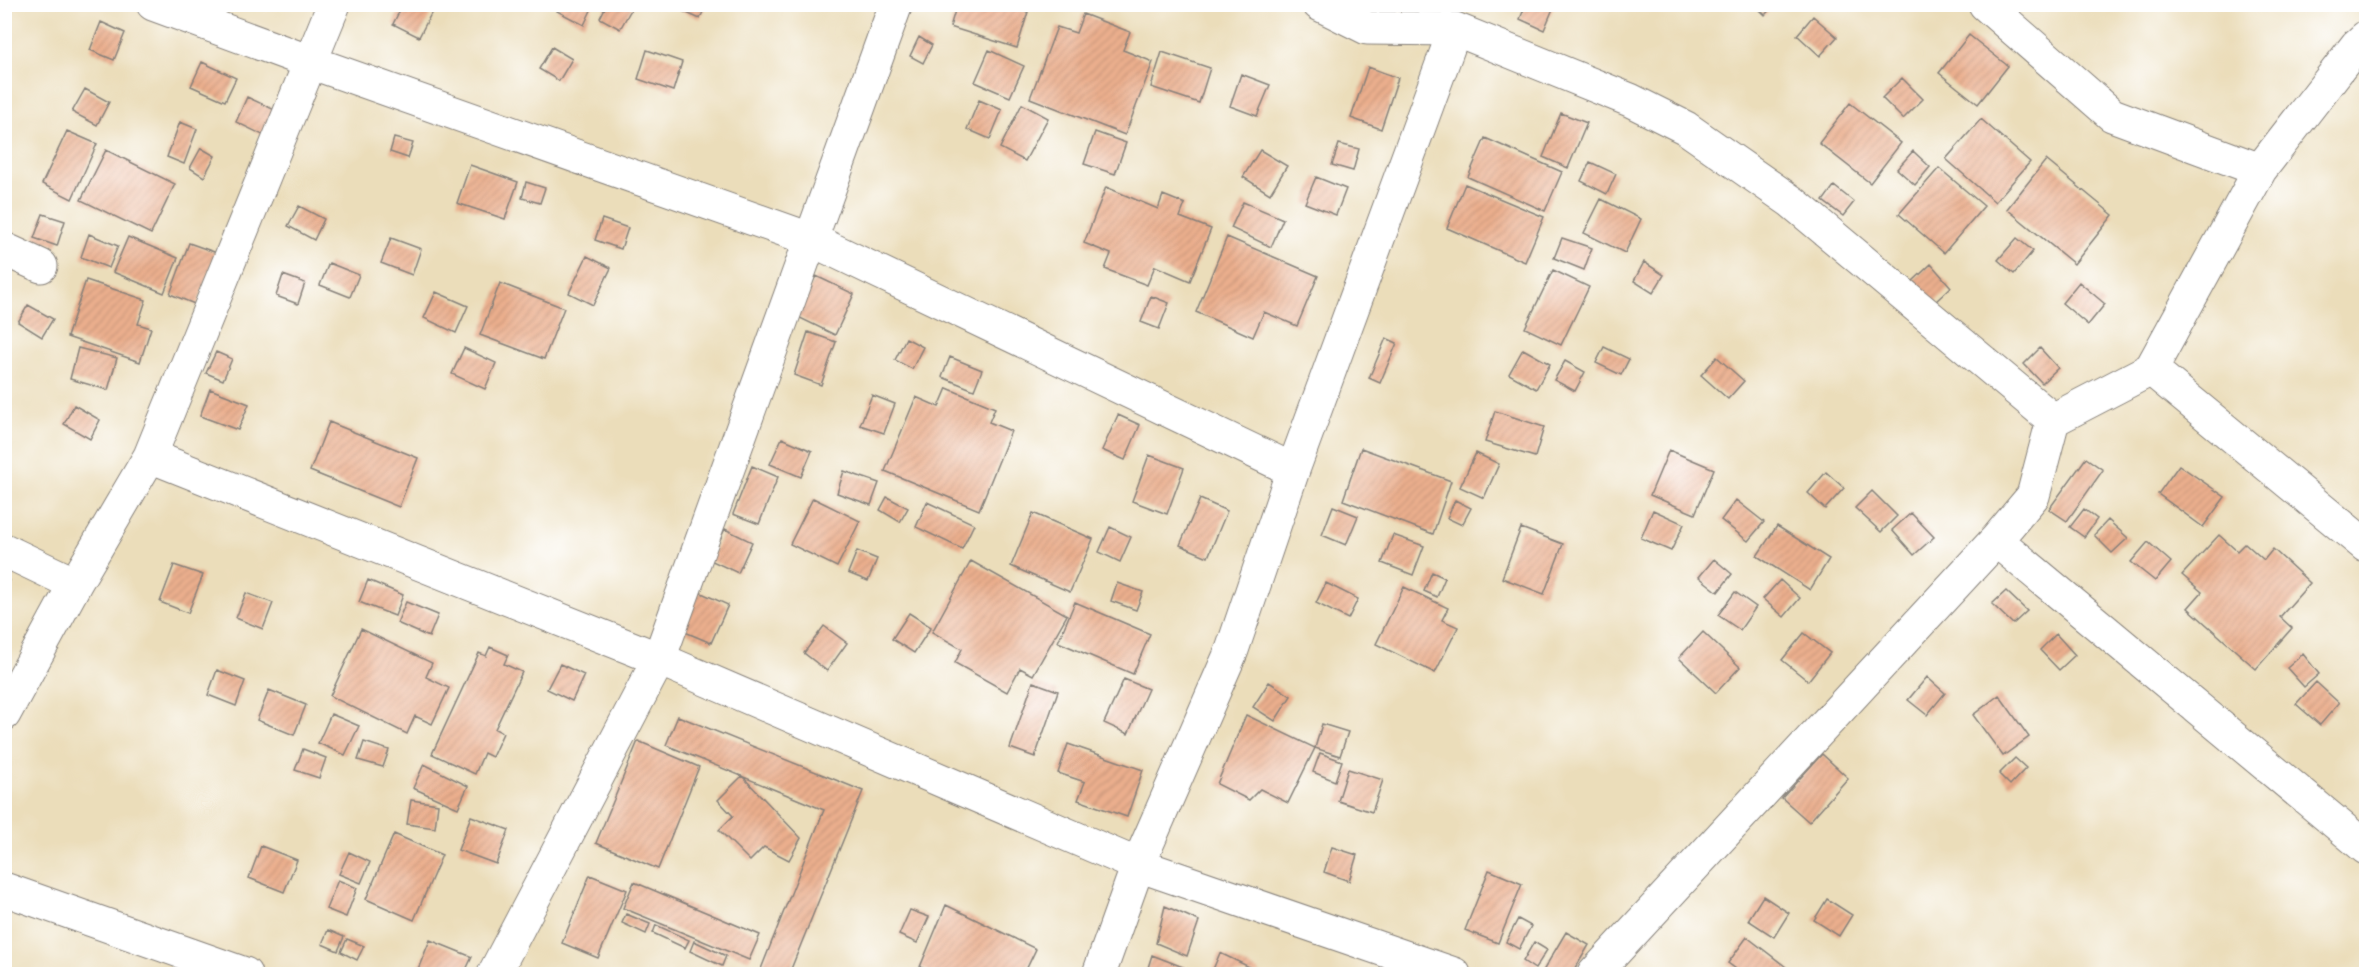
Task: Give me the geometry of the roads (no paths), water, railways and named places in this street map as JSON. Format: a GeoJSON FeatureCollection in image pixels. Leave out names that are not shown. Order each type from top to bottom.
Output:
{"type":"FeatureCollection","features":[{"type":"Feature","properties":{"kind":"street"},"geometry":{"type":"LineString","coordinates":[[153,4],[310,62],[810,238],[1293,470]]}},
{"type":"Feature","properties":{"kind":"street"},"geometry":{"type":"LineString","coordinates":[[4,714],[75,584],[150,456],[334,4]]}},
{"type":"Feature","properties":{"kind":"street"},"geometry":{"type":"LineString","coordinates":[[494,975],[659,659],[896,4]]}},
{"type":"Feature","properties":{"kind":"street"},"geometry":{"type":"LineString","coordinates":[[1319,4],[1367,28],[1455,29],[1630,100],[1686,128],[1792,202],[2053,420]]}},
{"type":"Feature","properties":{"kind":"street"},"geometry":{"type":"LineString","coordinates":[[1985,4],[2112,116],[2260,170]]}},
{"type":"Feature","properties":{"kind":"street"},"geometry":{"type":"LineString","coordinates":[[1099,975],[1138,865],[1232,650],[1293,470],[1455,29]]}},
{"type":"Feature","properties":{"kind":"street"},"geometry":{"type":"LineString","coordinates":[[1594,975],[1996,540],[2033,496],[2053,420],[2151,369],[2260,170],[2364,45]]}},
{"type":"Feature","properties":{"kind":"street"},"geometry":{"type":"LineString","coordinates":[[4,249],[41,266]]}},
{"type":"Feature","properties":{"kind":"street"},"geometry":{"type":"LineString","coordinates":[[2151,369],[2367,546]]}},
{"type":"Feature","properties":{"kind":"street"},"geometry":{"type":"LineString","coordinates":[[150,456],[659,659],[1138,865],[1454,975]]}},
{"type":"Feature","properties":{"kind":"street"},"geometry":{"type":"LineString","coordinates":[[1996,540],[2367,848]]}},
{"type":"Feature","properties":{"kind":"street"},"geometry":{"type":"LineString","coordinates":[[4,550],[75,584]]}},
{"type":"Feature","properties":{"kind":"street"},"geometry":{"type":"LineString","coordinates":[[4,889],[245,975]]}}]}
